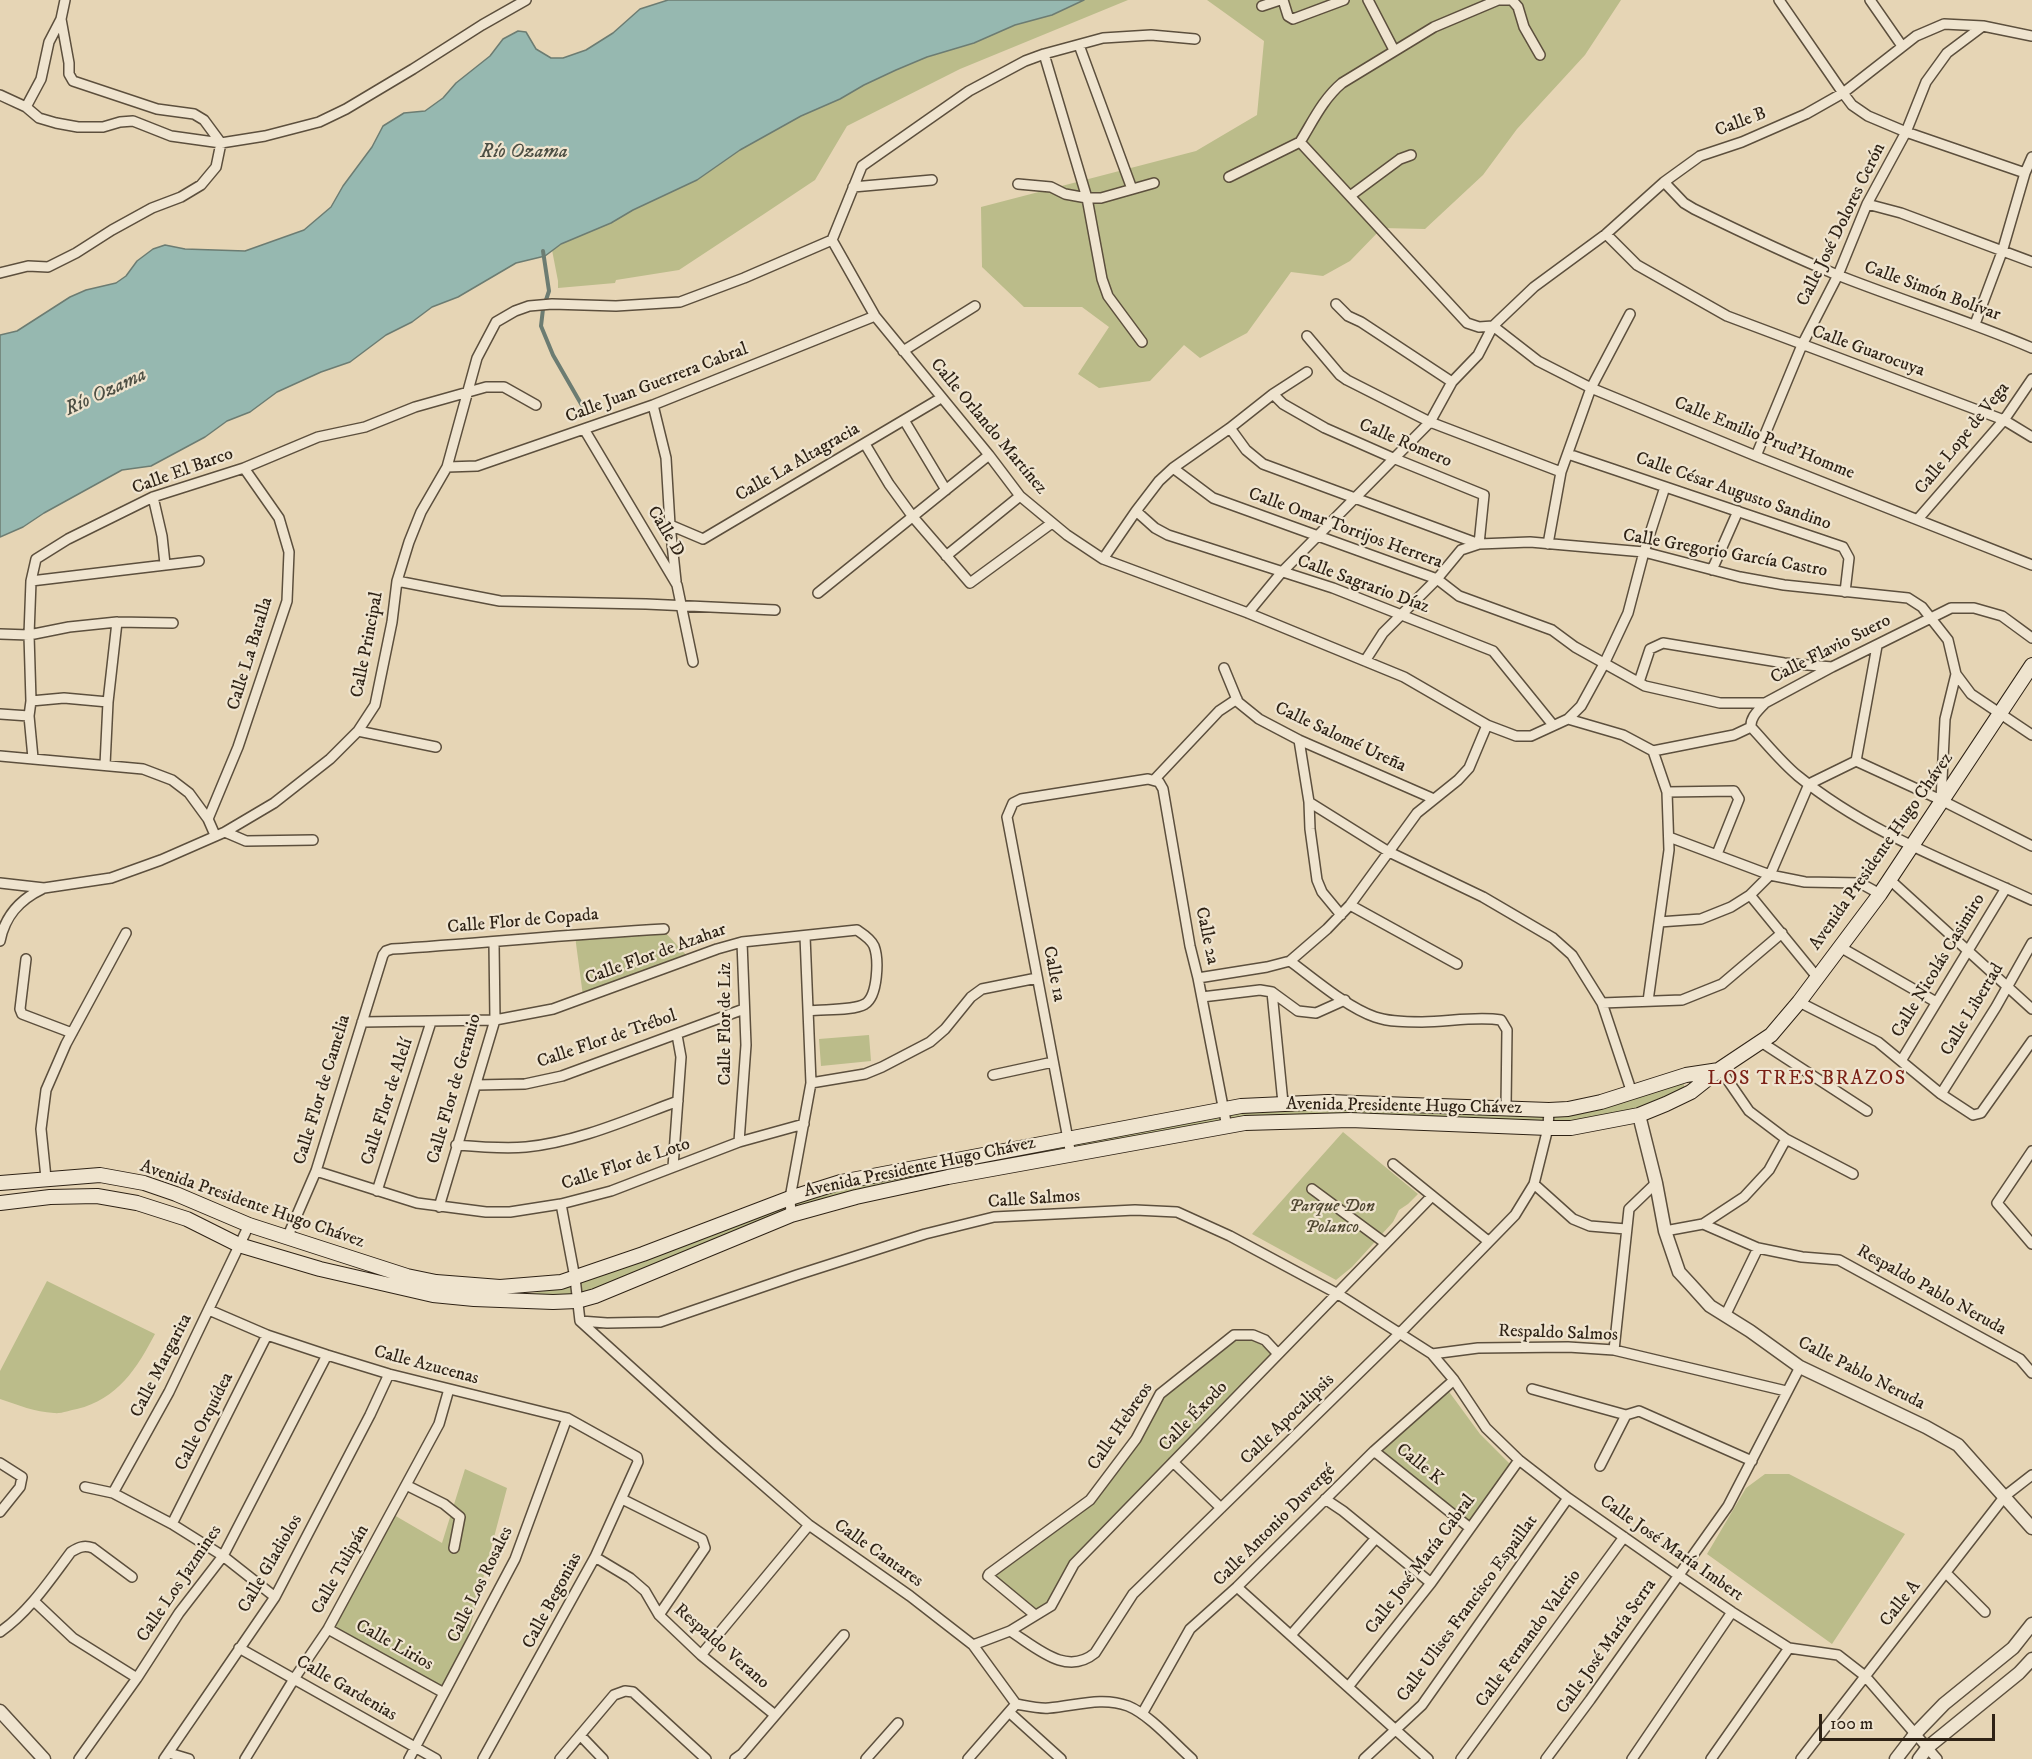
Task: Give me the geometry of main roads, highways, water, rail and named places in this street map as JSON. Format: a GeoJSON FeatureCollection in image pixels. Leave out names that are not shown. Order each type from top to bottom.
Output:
{"type":"FeatureCollection","features":[{"type":"Feature","properties":{"kind":"main road","name":"Avenida Presidente Hugo Chávez"},"geometry":{"type":"LineString","coordinates":[[0,1203],[50,1197],[97,1196],[137,1203],[187,1219],[239,1245],[320,1269],[433,1295],[553,1302],[577,1300],[621,1287],[654,1271],[791,1215],[856,1197],[948,1177],[1245,1123],[1350,1120],[1571,1128],[1639,1115],[1691,1092],[1771,1035],[1799,1002],[1880,894],[2032,665]]}},
{"type":"Feature","properties":{"kind":"main road","name":"Avenida Presidente Hugo Chávez"},"geometry":{"type":"LineString","coordinates":[[0,1183],[100,1175],[144,1183],[249,1225],[407,1276],[500,1287],[561,1282],[575,1278],[790,1198],[841,1182],[1224,1109],[1283,1103],[1328,1102],[1568,1109],[1632,1093],[1686,1075],[1720,1070]]}},
{"type":"Feature","properties":{"kind":"main road"},"geometry":{"type":"LineString","coordinates":[[1686,1075],[1694,1082],[1691,1092]]}},
{"type":"Feature","properties":{"kind":"water","name":"Río Ozama"},"geometry":{"type":"Polygon","coordinates":[[[668,0],[1084,0],[1052,15],[1015,25],[974,43],[927,57],[801,116],[740,150],[697,180],[611,223],[561,244],[545,256],[516,263],[458,297],[432,307],[412,322],[386,335],[350,362],[277,392],[250,412],[227,421],[205,437],[151,466],[122,470],[23,527],[0,537],[0,335],[17,331],[70,297],[86,290],[116,283],[126,276],[137,261],[153,249],[165,245],[185,249],[245,251],[304,230],[331,207],[343,186],[372,147],[383,126],[404,113],[425,111],[443,98],[456,83],[490,56],[503,39],[518,31],[526,32],[536,49],[551,58],[563,58],[586,50],[613,33],[640,9],[668,0]]]}},
{"type":"Feature","properties":{"kind":"waterway"},"geometry":{"type":"LineString","coordinates":[[543,251],[549,291],[543,309],[541,326],[553,355],[584,409]]}},
{"type":"Feature","properties":{"kind":"district","name":"LOS TRES BRAZOS"},"geometry":{"type":"Point","coordinates":[1807,1080]}},
{"type":"Feature","properties":{"kind":"park label","name":"Parque Don Polanco"},"geometry":{"type":"Point","coordinates":[1332,1217]}}]}
